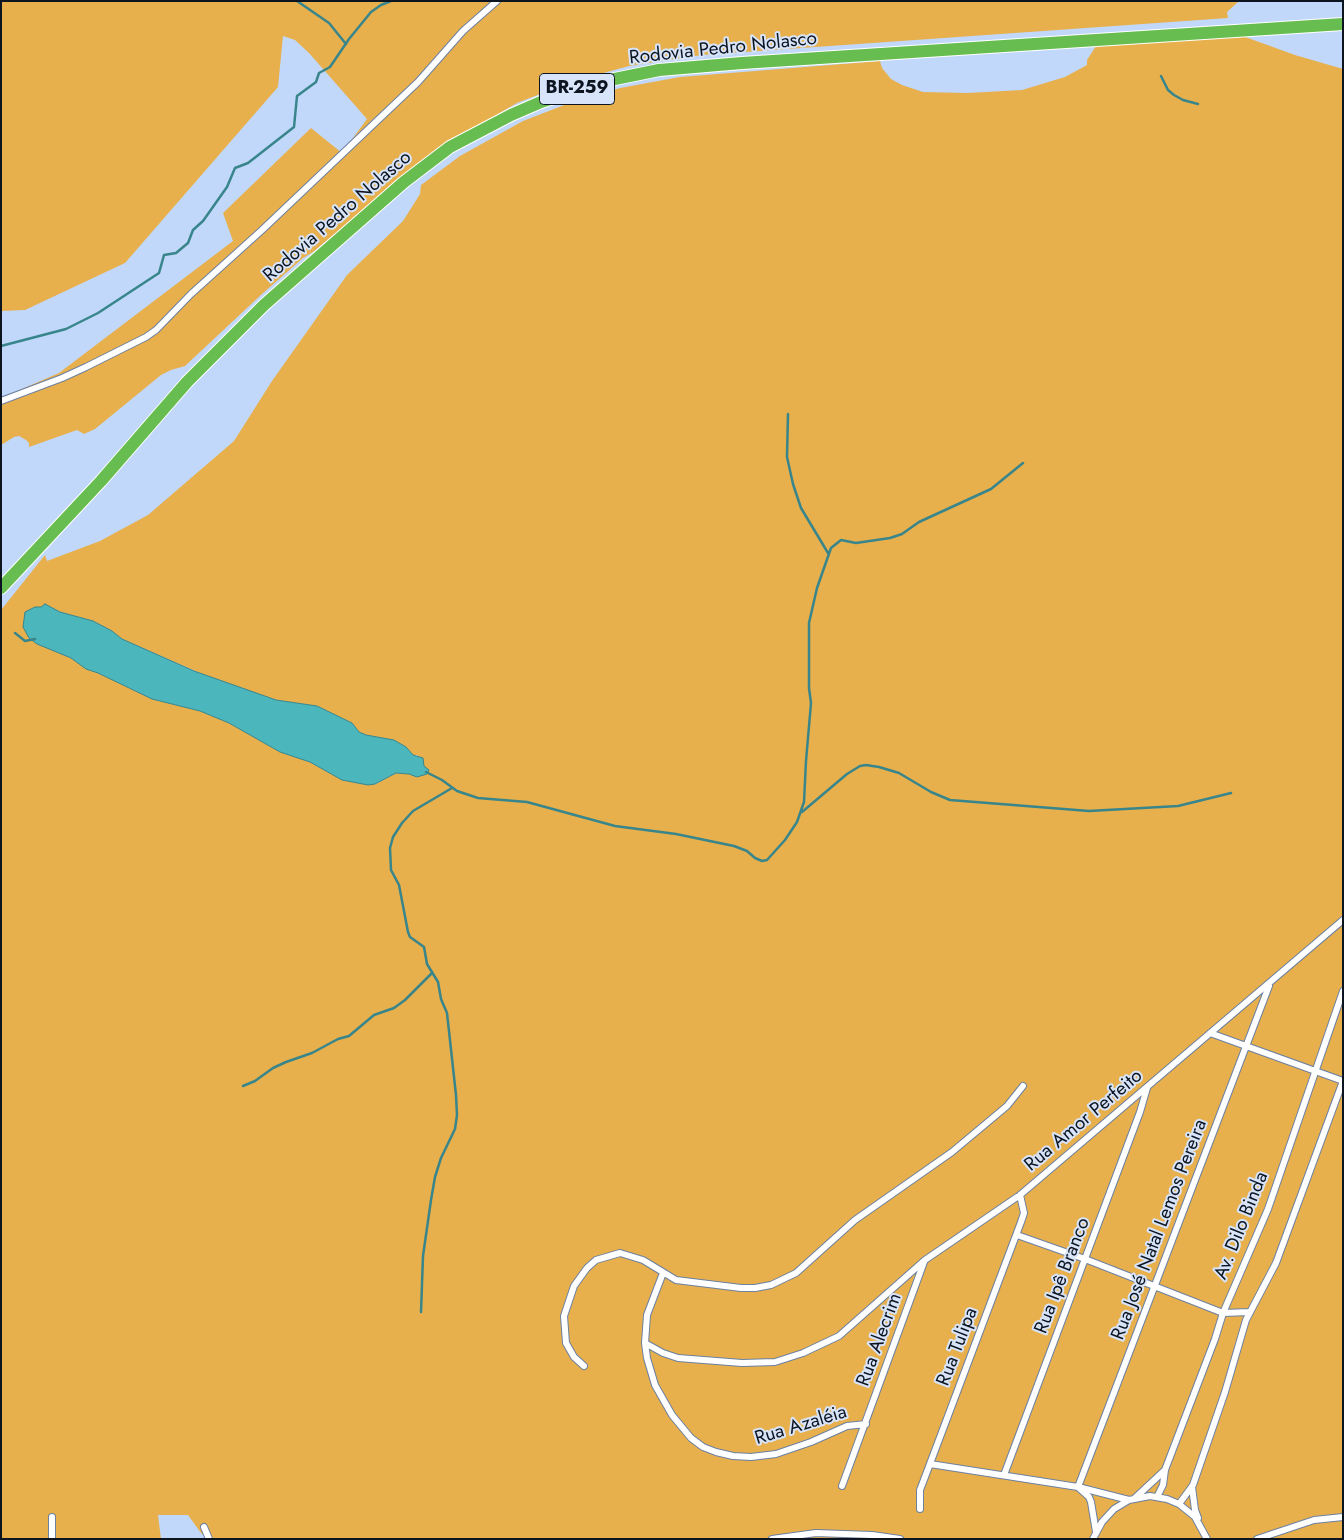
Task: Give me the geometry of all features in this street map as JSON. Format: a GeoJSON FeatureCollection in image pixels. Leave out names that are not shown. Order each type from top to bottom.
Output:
{"type":"FeatureCollection","features":[{"type":"Feature","properties":{"kind":"highway","name":"Rodovia Pedro Nolasco"},"geometry":{"type":"LineString","coordinates":[[1,588],[101,481],[187,382],[264,305],[404,182],[450,147],[510,115],[568,92],[605,81],[659,70],[1343,24]]}},
{"type":"Feature","properties":{"kind":"street"},"geometry":{"type":"LineString","coordinates":[[1,401],[62,378],[146,337],[156,330],[191,294],[276,217],[418,82],[463,31],[496,1]]}},
{"type":"Feature","properties":{"kind":"street","name":"Rua Amor Perfeito"},"geometry":{"type":"LineString","coordinates":[[645,1343],[663,1354],[678,1358],[742,1363],[775,1362],[803,1353],[839,1336],[924,1260],[1020,1195],[1343,920]]}},
{"type":"Feature","properties":{"kind":"street","name":"Rua José Natal Lemos Pereira"},"geometry":{"type":"LineString","coordinates":[[1078,1487],[1270,983]]}},
{"type":"Feature","properties":{"kind":"street","name":"Av. Dilo Binda"},"geometry":{"type":"LineString","coordinates":[[1157,1497],[1163,1485],[1166,1470],[1223,1313],[1268,1209],[1343,991]]}},
{"type":"Feature","properties":{"kind":"street"},"geometry":{"type":"LineString","coordinates":[[1180,1504],[1193,1485],[1250,1312],[1276,1263],[1343,1081],[1210,1033]]}},
{"type":"Feature","properties":{"kind":"street"},"geometry":{"type":"LineString","coordinates":[[584,1366],[574,1357],[566,1343],[564,1316],[574,1286],[587,1268],[596,1260],[620,1253],[643,1260],[676,1280],[740,1288],[771,1285],[796,1273],[855,1220],[952,1152],[1007,1106],[1022,1086]]}},
{"type":"Feature","properties":{"kind":"street","name":"Rua Ipê Branco"},"geometry":{"type":"LineString","coordinates":[[1004,1475],[1137,1121],[1148,1087]]}},
{"type":"Feature","properties":{"kind":"street","name":"Rua Tulipa"},"geometry":{"type":"LineString","coordinates":[[920,1509],[920,1490],[1017,1235],[1024,1213],[1020,1195]]}},
{"type":"Feature","properties":{"kind":"street"},"geometry":{"type":"LineString","coordinates":[[1017,1235],[1085,1259],[1223,1313],[1250,1312]]}},
{"type":"Feature","properties":{"kind":"street","name":"Rua Alecrim"},"geometry":{"type":"LineString","coordinates":[[842,1486],[924,1260]]}},
{"type":"Feature","properties":{"kind":"street","name":"Rua Azaléia"},"geometry":{"type":"LineString","coordinates":[[663,1273],[648,1314],[645,1343],[647,1358],[655,1385],[672,1415],[691,1438],[703,1447],[733,1456],[751,1457],[776,1454],[811,1442],[847,1426],[866,1424]]}},
{"type":"Feature","properties":{"kind":"street"},"geometry":{"type":"LineString","coordinates":[[930,1464],[1078,1487],[1131,1499],[1157,1497],[1180,1504],[1200,1524]]}},
{"type":"Feature","properties":{"kind":"street"},"geometry":{"type":"LineString","coordinates":[[1094,1537],[1107,1515],[1131,1499],[1166,1470]]}},
{"type":"Feature","properties":{"kind":"street"},"geometry":{"type":"LineString","coordinates":[[1193,1485],[1195,1510],[1207,1539]]}},
{"type":"Feature","properties":{"kind":"street"},"geometry":{"type":"LineString","coordinates":[[1078,1487],[1089,1497],[1091,1502],[1094,1537]]}},
{"type":"Feature","properties":{"kind":"street"},"geometry":{"type":"LineString","coordinates":[[52,1517],[52,1539]]}},
{"type":"Feature","properties":{"kind":"street"},"geometry":{"type":"LineString","coordinates":[[1257,1539],[1314,1520],[1343,1517]]}},
{"type":"Feature","properties":{"kind":"street"},"geometry":{"type":"LineString","coordinates":[[204,1527],[209,1539]]}},
{"type":"Feature","properties":{"kind":"street"},"geometry":{"type":"LineString","coordinates":[[772,1539],[816,1533],[872,1535],[900,1539]]}},
{"type":"Feature","properties":{"kind":"shaded area"},"geometry":{"type":"Polygon","coordinates":[[[1,1],[1239,1],[1227,12],[1228,18],[702,55],[629,66],[571,82],[517,103],[442,147],[394,184],[313,252],[303,258],[185,366],[161,375],[95,429],[84,434],[77,430],[29,447],[29,443],[19,436],[1,445],[1,398],[59,373],[233,241],[223,213],[311,128],[342,153],[367,119],[309,53],[295,40],[283,36],[278,87],[125,263],[25,310],[1,311],[1,1]]]}},
{"type":"Feature","properties":{"kind":"shaded area"},"geometry":{"type":"Polygon","coordinates":[[[1237,34],[1295,55],[1343,69],[1343,1539],[209,1539],[201,1533],[188,1515],[158,1515],[161,1539],[1,1539],[1,610],[45,555],[47,561],[100,541],[148,515],[234,441],[272,381],[347,275],[403,221],[420,194],[421,185],[460,156],[523,121],[572,102],[620,88],[680,77],[880,61],[882,68],[891,79],[923,92],[968,93],[1022,90],[1065,77],[1087,65],[1087,60],[1096,46],[1237,34]],[[45,604],[41,607],[35,607],[29,638],[37,644],[71,658],[86,669],[152,699],[200,711],[229,723],[280,752],[310,762],[342,780],[368,785],[376,784],[396,773],[417,777],[424,766],[417,755],[413,755],[406,747],[394,740],[359,732],[352,723],[317,706],[276,700],[207,676],[122,639],[112,631],[93,621],[60,612],[45,604]]]}},
{"type":"Feature","properties":{"kind":"shaded area"},"geometry":{"type":"Polygon","coordinates":[[[45,604],[60,612],[93,621],[112,631],[122,639],[194,671],[276,700],[317,706],[352,723],[359,732],[394,740],[406,747],[413,755],[423,758],[424,766],[429,770],[427,774],[417,777],[396,773],[375,784],[368,785],[342,780],[310,762],[280,752],[229,723],[200,711],[152,699],[86,669],[71,658],[37,644],[29,638],[23,627],[25,612],[45,604]]]}},
{"type":"Feature","properties":{"kind":"waterway"},"geometry":{"type":"LineString","coordinates":[[297,1],[329,23],[346,44]]}},
{"type":"Feature","properties":{"kind":"waterway"},"geometry":{"type":"LineString","coordinates":[[1,346],[66,329],[98,313],[159,273],[164,255],[176,253],[188,243],[193,230],[203,221],[227,187],[235,168],[248,163],[294,127],[297,96],[316,82],[319,73],[330,67],[349,39],[371,12],[391,1]]}},
{"type":"Feature","properties":{"kind":"waterway"},"geometry":{"type":"LineString","coordinates":[[1161,76],[1168,90],[1174,95],[1183,100],[1198,104]]}},
{"type":"Feature","properties":{"kind":"waterway"},"geometry":{"type":"LineString","coordinates":[[788,414],[787,457],[793,484],[801,508],[828,553]]}},
{"type":"Feature","properties":{"kind":"waterway"},"geometry":{"type":"LineString","coordinates":[[426,772],[442,780],[457,791],[478,798],[527,802],[615,826],[676,834],[734,846],[747,851],[762,861],[767,860],[785,840],[797,822],[804,802],[811,703],[809,688],[809,623],[817,588],[831,548],[841,540],[856,543],[890,538],[902,534],[919,522],[991,489],[1023,463]]}},
{"type":"Feature","properties":{"kind":"waterway"},"geometry":{"type":"LineString","coordinates":[[15,633],[25,641],[35,639]]}},
{"type":"Feature","properties":{"kind":"waterway"},"geometry":{"type":"LineString","coordinates":[[802,812],[847,774],[860,766],[866,765],[899,773],[931,792],[950,800],[1089,811],[1178,806],[1231,793]]}},
{"type":"Feature","properties":{"kind":"waterway"},"geometry":{"type":"LineString","coordinates":[[421,1312],[423,1256],[431,1200],[441,1158],[455,1129],[457,1115],[456,1095],[447,1013],[441,999],[438,982],[427,964],[424,947],[410,937],[408,932],[399,885],[391,870],[390,848],[393,837],[413,811],[452,788]]}},
{"type":"Feature","properties":{"kind":"waterway"},"geometry":{"type":"LineString","coordinates":[[243,1086],[255,1081],[273,1068],[312,1053],[338,1039],[349,1036],[374,1015],[394,1008],[405,1000],[432,973]]}}]}
